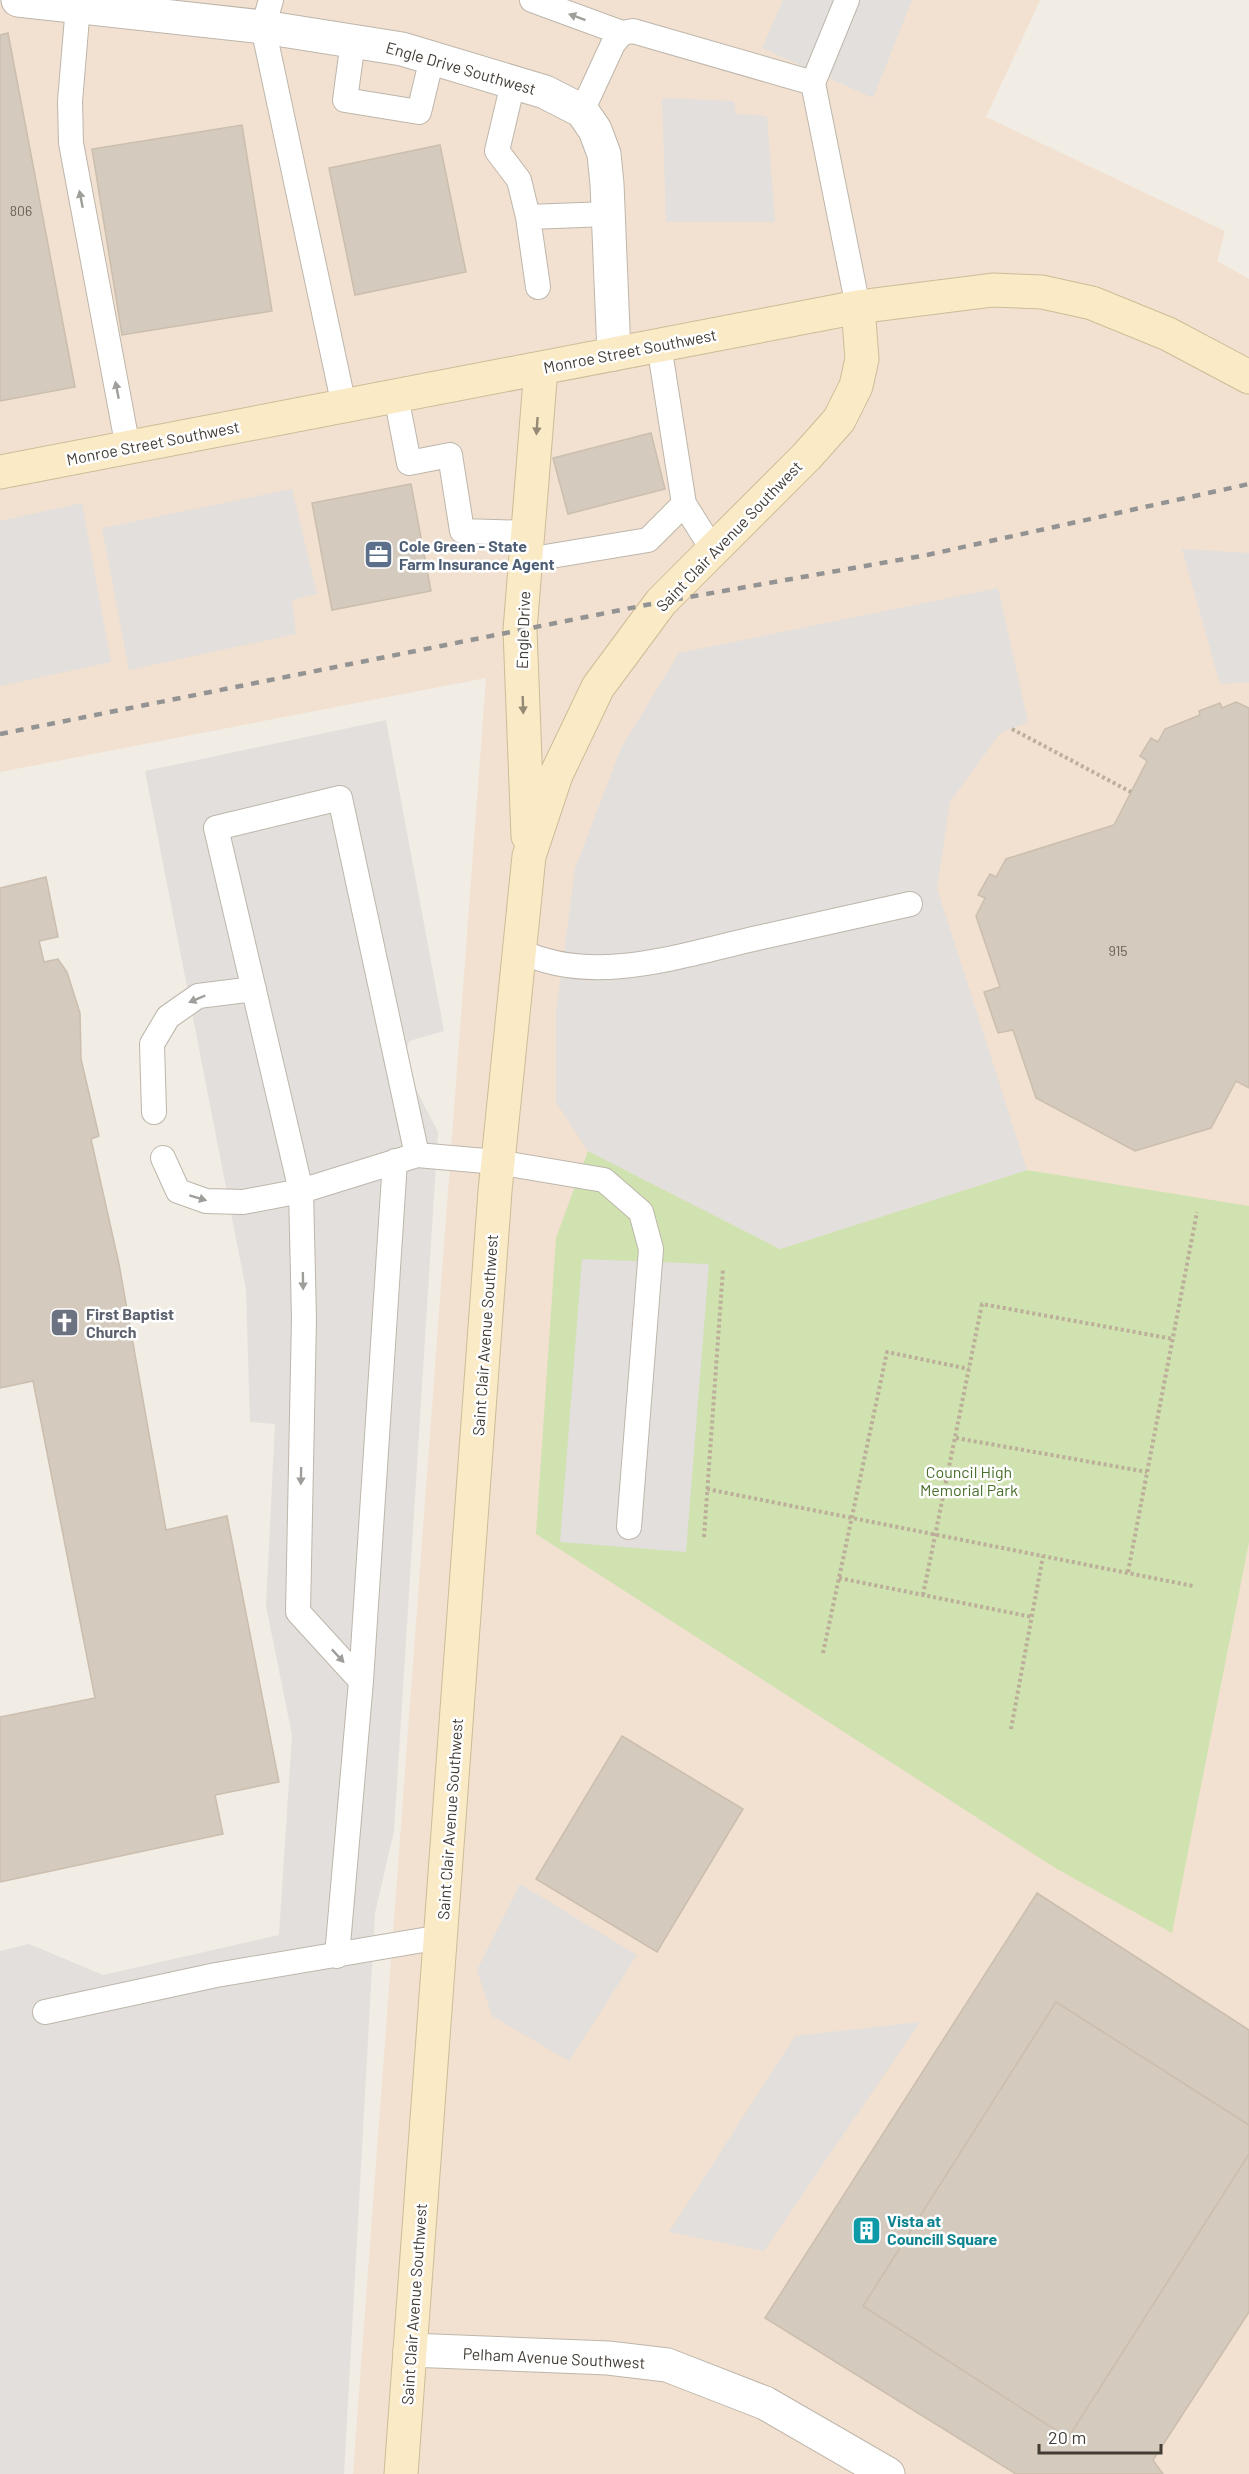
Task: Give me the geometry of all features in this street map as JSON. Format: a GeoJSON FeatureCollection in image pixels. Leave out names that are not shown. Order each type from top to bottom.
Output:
{"type":"FeatureCollection","features":[{"type":"Feature","properties":{"kind":"street","name":"Engle Drive Southwest"},"geometry":{"type":"LineString","coordinates":[[18,0],[267,13],[353,41],[402,49],[545,92],[582,111]]}},
{"type":"Feature","properties":{"kind":"street"},"geometry":{"type":"LineString","coordinates":[[582,111],[595,130],[604,154],[614,354]]}},
{"type":"Feature","properties":{"kind":"street","name":"Monroe Street Southwest"},"geometry":{"type":"LineString","coordinates":[[0,472],[858,307],[993,290],[1042,292],[1103,308],[1167,334],[1249,376]]}},
{"type":"Feature","properties":{"kind":"street","name":"Saint Clair Avenue Southwest"},"geometry":{"type":"LineString","coordinates":[[401,2474],[497,1162],[529,856],[556,775],[598,687],[661,602],[807,456],[838,420],[856,386],[862,359],[858,307]]}},
{"type":"Feature","properties":{"kind":"street","name":"Engle Drive"},"geometry":{"type":"LineString","coordinates":[[529,856],[520,630],[542,368]]}},
{"type":"Feature","properties":{"kind":"street","name":"Pelham Avenue Southwest"},"geometry":{"type":"LineString","coordinates":[[410,2350],[608,2358],[667,2365],[765,2403],[888,2474]]}},
{"type":"Feature","properties":{"kind":"lane"},"geometry":{"type":"LineString","coordinates":[[531,0],[622,33],[633,31],[813,83]]}},
{"type":"Feature","properties":{"kind":"lane"},"geometry":{"type":"LineString","coordinates":[[847,0],[813,83],[858,307]]}},
{"type":"Feature","properties":{"kind":"lane"},"geometry":{"type":"LineString","coordinates":[[93,5],[70,101],[71,143],[128,448]]}},
{"type":"Feature","properties":{"kind":"lane"},"geometry":{"type":"LineString","coordinates":[[267,13],[344,406]]}},
{"type":"Feature","properties":{"kind":"lane"},"geometry":{"type":"LineString","coordinates":[[582,111],[614,44],[622,33]]}},
{"type":"Feature","properties":{"kind":"lane"},"geometry":{"type":"LineString","coordinates":[[353,41],[345,100],[420,112],[432,58]]}},
{"type":"Feature","properties":{"kind":"lane"},"geometry":{"type":"LineString","coordinates":[[513,83],[497,151],[519,180],[528,217],[538,287]]}},
{"type":"Feature","properties":{"kind":"lane"},"geometry":{"type":"LineString","coordinates":[[528,217],[608,214]]}},
{"type":"Feature","properties":{"kind":"lane"},"geometry":{"type":"LineString","coordinates":[[659,345],[684,504],[713,550]]}},
{"type":"Feature","properties":{"kind":"lane"},"geometry":{"type":"LineString","coordinates":[[396,396],[409,463],[450,455],[462,531],[528,547],[648,540],[684,504]]}},
{"type":"Feature","properties":{"kind":"lane"},"geometry":{"type":"LineString","coordinates":[[336,1956],[361,1681],[406,1158],[340,798],[216,828],[302,1191],[304,1318],[298,1612],[361,1681]]}},
{"type":"Feature","properties":{"kind":"lane"},"geometry":{"type":"LineString","coordinates":[[520,951],[537,959],[567,965],[635,966],[910,904]]}},
{"type":"Feature","properties":{"kind":"lane"},"geometry":{"type":"LineString","coordinates":[[154,1112],[152,1044],[168,1017],[198,996],[254,988]]}},
{"type":"Feature","properties":{"kind":"lane"},"geometry":{"type":"LineString","coordinates":[[163,1158],[178,1191],[206,1201],[243,1202],[302,1191],[406,1158],[497,1162],[604,1180],[640,1212],[651,1249],[629,1527]]}},
{"type":"Feature","properties":{"kind":"lane"},"geometry":{"type":"LineString","coordinates":[[45,2012],[216,1975],[441,1937]]}},
{"type":"Feature","properties":{"kind":"path"},"geometry":{"type":"LineString","coordinates":[[1012,729],[1131,792]]}},
{"type":"Feature","properties":{"kind":"path"},"geometry":{"type":"LineString","coordinates":[[1128,1572],[1197,1212]]}},
{"type":"Feature","properties":{"kind":"path"},"geometry":{"type":"LineString","coordinates":[[704,1537],[723,1269]]}},
{"type":"Feature","properties":{"kind":"path"},"geometry":{"type":"LineString","coordinates":[[923,1595],[982,1304],[1173,1339]]}},
{"type":"Feature","properties":{"kind":"path"},"geometry":{"type":"LineString","coordinates":[[823,1653],[887,1352],[969,1369]]}},
{"type":"Feature","properties":{"kind":"path"},"geometry":{"type":"LineString","coordinates":[[956,1438],[1147,1472]]}},
{"type":"Feature","properties":{"kind":"path"},"geometry":{"type":"LineString","coordinates":[[707,1489],[1193,1586]]}},
{"type":"Feature","properties":{"kind":"path"},"geometry":{"type":"LineString","coordinates":[[1011,1729],[1043,1555]]}},
{"type":"Feature","properties":{"kind":"path"},"geometry":{"type":"LineString","coordinates":[[839,1578],[1032,1617]]}},
{"type":"Feature","properties":{"kind":"shaded area"},"geometry":{"type":"Polygon","coordinates":[[[0,0],[1040,0],[986,117],[1225,231],[1217,261],[1249,279],[1249,2474],[353,2474],[486,678],[0,772],[0,0]]]}},
{"type":"Feature","properties":{"kind":"shaded area"},"geometry":{"type":"Polygon","coordinates":[[[783,0],[912,0],[873,98],[762,48],[783,0]]]}},
{"type":"Feature","properties":{"kind":"shaded area"},"geometry":{"type":"Polygon","coordinates":[[[662,98],[734,101],[736,114],[767,116],[775,222],[666,222],[662,98]]]}},
{"type":"Feature","properties":{"kind":"shaded area"},"geometry":{"type":"Polygon","coordinates":[[[292,489],[317,594],[292,600],[296,634],[129,670],[102,528],[292,489]]]}},
{"type":"Feature","properties":{"kind":"shaded area"},"geometry":{"type":"Polygon","coordinates":[[[82,503],[111,662],[0,686],[0,521],[82,503]]]}},
{"type":"Feature","properties":{"kind":"shaded area"},"geometry":{"type":"Polygon","coordinates":[[[1182,549],[1249,553],[1249,682],[1220,684],[1182,549]]]}},
{"type":"Feature","properties":{"kind":"shaded area"},"geometry":{"type":"Polygon","coordinates":[[[998,588],[1028,722],[1000,733],[950,802],[937,888],[1027,1170],[780,1249],[588,1151],[556,1102],[556,1013],[575,869],[621,748],[679,653],[998,588]]]}},
{"type":"Feature","properties":{"kind":"shaded area"},"geometry":{"type":"Polygon","coordinates":[[[386,720],[444,1031],[409,1041],[403,1064],[438,1132],[394,1831],[375,1913],[344,2474],[0,2474],[0,1951],[29,1944],[103,1975],[279,1935],[292,1735],[266,1606],[275,1424],[250,1422],[246,1290],[145,771],[386,720]]]}},
{"type":"Feature","properties":{"kind":"shaded area"},"geometry":{"type":"Polygon","coordinates":[[[582,1259],[709,1264],[686,1552],[560,1542],[582,1259]]]}},
{"type":"Feature","properties":{"kind":"shaded area"},"geometry":{"type":"Polygon","coordinates":[[[520,1884],[637,1955],[569,2061],[492,2016],[477,1970],[520,1884]]]}},
{"type":"Feature","properties":{"kind":"shaded area"},"geometry":{"type":"Polygon","coordinates":[[[920,2022],[764,2251],[669,2232],[795,2036],[920,2022]]]}},
{"type":"Feature","properties":{"kind":"green space","name":"Council High Memorial Park"},"geometry":{"type":"Polygon","coordinates":[[[588,1151],[780,1249],[1027,1170],[1249,1206],[1249,1542],[1172,1933],[1057,1869],[536,1534],[556,1238],[588,1151]]]}},
{"type":"Feature","properties":{"kind":"building"},"geometry":{"type":"Polygon","coordinates":[[[8,33],[75,387],[0,401],[0,35],[8,33]]]}},
{"type":"Feature","properties":{"kind":"building"},"geometry":{"type":"Polygon","coordinates":[[[242,125],[272,311],[122,335],[92,149],[242,125]]]}},
{"type":"Feature","properties":{"kind":"building"},"geometry":{"type":"Polygon","coordinates":[[[440,145],[466,272],[355,295],[329,168],[440,145]]]}},
{"type":"Feature","properties":{"kind":"building"},"geometry":{"type":"Polygon","coordinates":[[[651,433],[665,489],[568,514],[553,458],[651,433]]]}},
{"type":"Feature","properties":{"kind":"building"},"geometry":{"type":"Polygon","coordinates":[[[411,484],[431,591],[332,610],[312,503],[411,484]]]}},
{"type":"Feature","properties":{"kind":"building"},"geometry":{"type":"Polygon","coordinates":[[[1236,702],[1249,708],[1249,1088],[1236,1081],[1211,1128],[1135,1151],[1036,1098],[1013,1030],[998,1033],[984,992],[1000,987],[976,916],[985,898],[978,895],[990,874],[996,877],[1006,859],[1114,825],[1147,761],[1140,756],[1151,738],[1158,742],[1165,729],[1200,715],[1199,711],[1220,703],[1222,708],[1236,702]]]}},
{"type":"Feature","properties":{"kind":"building","name":"First Baptist Church"},"geometry":{"type":"Polygon","coordinates":[[[46,877],[58,937],[39,941],[44,962],[58,959],[67,972],[80,1013],[81,1059],[99,1136],[91,1139],[119,1264],[166,1530],[227,1516],[279,1782],[215,1795],[223,1834],[0,1882],[0,1717],[95,1698],[33,1381],[0,1388],[0,888],[46,877]]]}},
{"type":"Feature","properties":{"kind":"building"},"geometry":{"type":"Polygon","coordinates":[[[622,1736],[743,1809],[657,1952],[536,1879],[622,1736]]]}},
{"type":"Feature","properties":{"kind":"building","name":"Vista at Councill Square"},"geometry":{"type":"Polygon","coordinates":[[[1037,1893],[1249,2030],[1249,2125],[1056,2002],[863,2306],[1068,2438],[1249,2154],[1249,2312],[1153,2460],[1163,2474],[1016,2474],[765,2318],[1037,1893]]]}},
{"type":"Feature","properties":{"kind":"building"},"geometry":{"type":"Polygon","coordinates":[[[1056,2002],[1249,2125],[1249,2154],[1068,2438],[863,2306],[1056,2002]]]}},
{"type":"Feature","properties":{"kind":"railway"},"geometry":{"type":"LineString","coordinates":[[0,734],[661,602],[927,555],[1249,484]]}},
{"type":"Feature","properties":{"kind":"place","name":"Cole Green - State Farm Insurance Agent"},"geometry":{"type":"Point","coordinates":[378,555]}},
{"type":"Feature","properties":{"kind":"place","name":"First Baptist Church"},"geometry":{"type":"Point","coordinates":[65,1323]}},
{"type":"Feature","properties":{"kind":"place","name":"Vista at Councill Square"},"geometry":{"type":"Point","coordinates":[866,2230]}}]}
